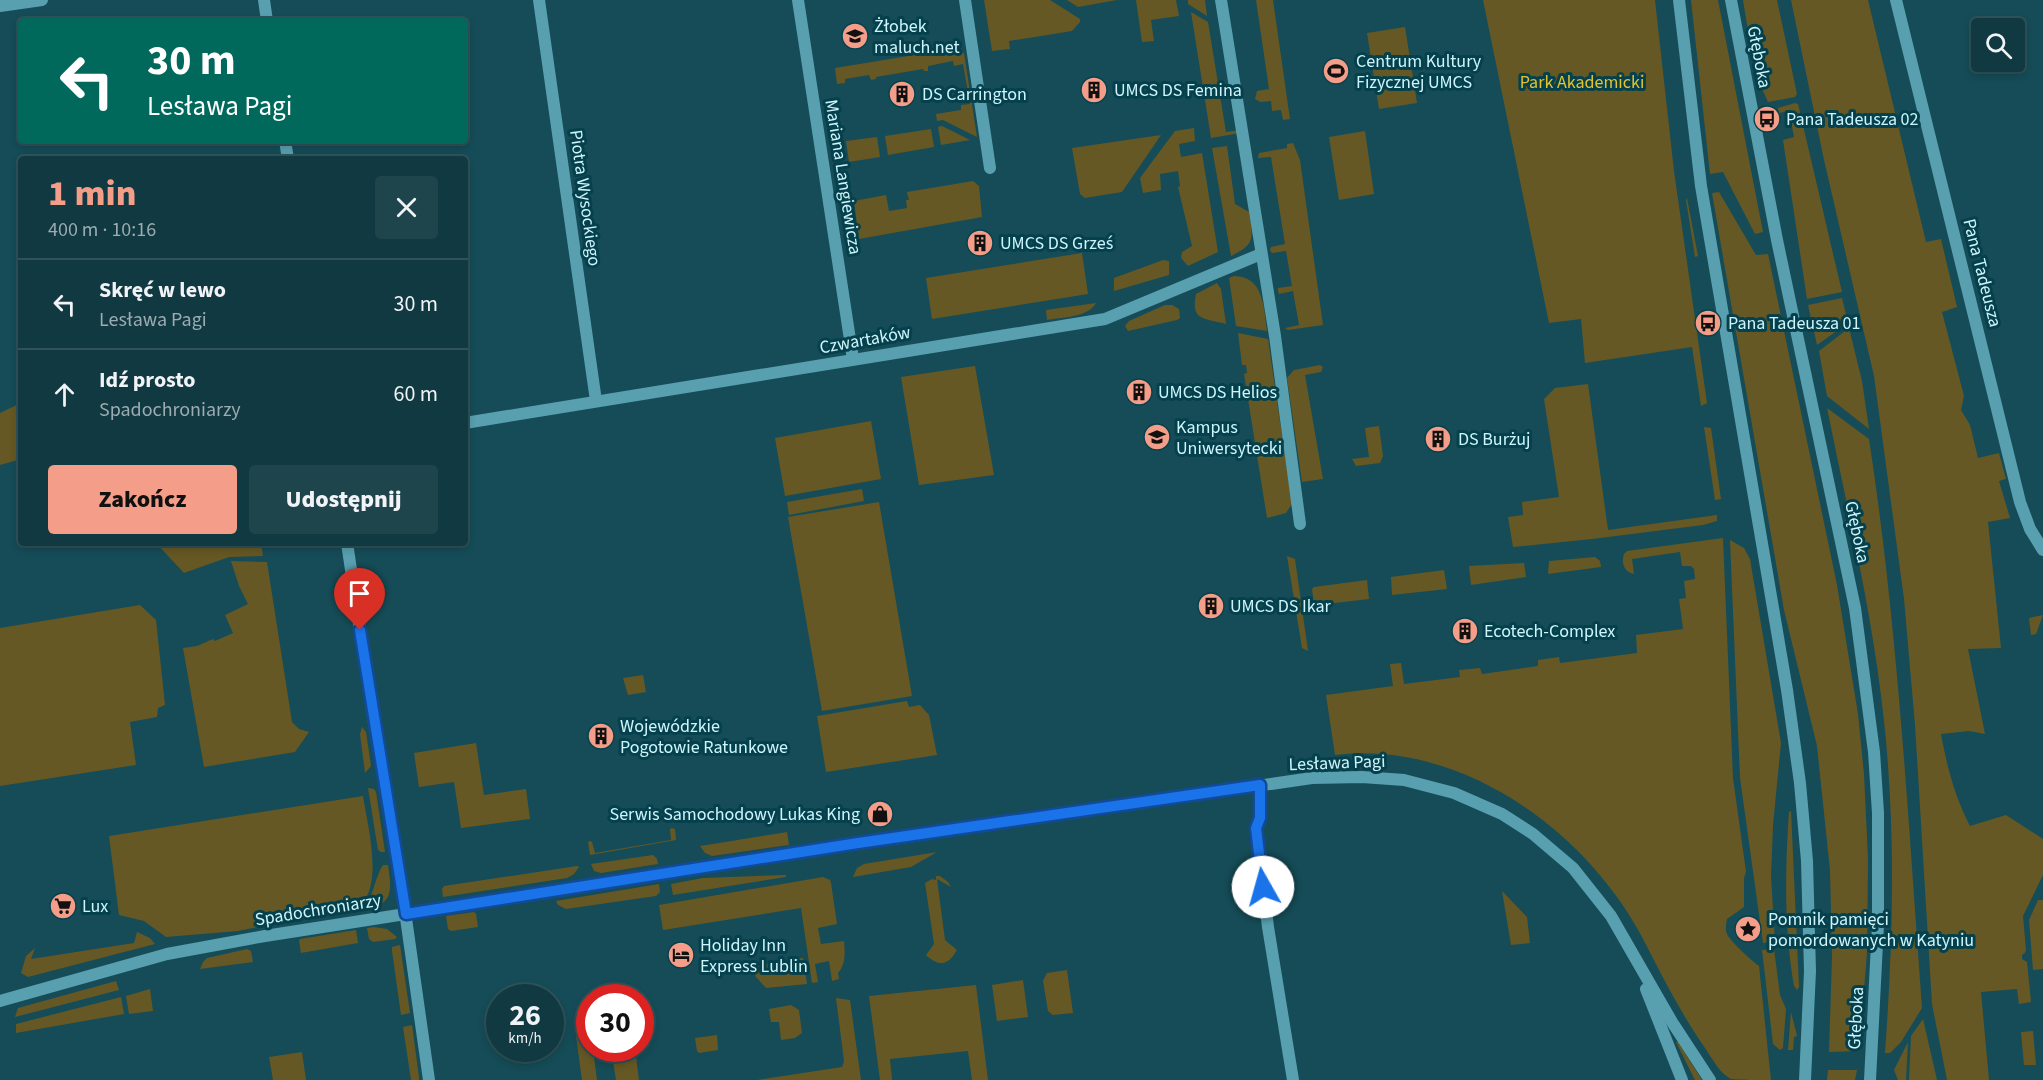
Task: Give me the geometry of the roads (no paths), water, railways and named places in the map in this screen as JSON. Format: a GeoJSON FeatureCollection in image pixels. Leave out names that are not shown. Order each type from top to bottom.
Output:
{"type":"FeatureCollection","features":[{"type":"Feature","properties":{"kind":"street"},"geometry":{"type":"LineString","coordinates":[[0,6],[42,0]]}},
{"type":"Feature","properties":{"kind":"street"},"geometry":{"type":"LineString","coordinates":[[264,0],[267,18]]}},
{"type":"Feature","properties":{"kind":"street","name":"Piotra Wysockiego"},"geometry":{"type":"LineString","coordinates":[[539,0],[596,400]]}},
{"type":"Feature","properties":{"kind":"street","name":"Mariana Langiewicza"},"geometry":{"type":"LineString","coordinates":[[798,0],[853,360]]}},
{"type":"Feature","properties":{"kind":"street"},"geometry":{"type":"LineString","coordinates":[[965,0],[990,168]]}},
{"type":"Feature","properties":{"kind":"street"},"geometry":{"type":"LineString","coordinates":[[1221,0],[1275,336],[1300,524]]}},
{"type":"Feature","properties":{"kind":"street"},"geometry":{"type":"LineString","coordinates":[[1679,0],[1701,186],[1797,756],[1809,899],[1810,982],[1805,1080]]}},
{"type":"Feature","properties":{"kind":"street","name":"Głęboka"},"geometry":{"type":"LineString","coordinates":[[1731,0],[1777,240],[1853,598],[1864,667],[1874,752],[1878,813],[1878,924],[1871,1075]]}},
{"type":"Feature","properties":{"kind":"street","name":"Pana Tadeusza"},"geometry":{"type":"LineString","coordinates":[[1896,0],[2020,502],[2030,529],[2043,550]]}},
{"type":"Feature","properties":{"kind":"street","name":"Czwartaków"},"geometry":{"type":"LineString","coordinates":[[468,422],[596,400],[740,380],[1105,320],[1261,254]]}},
{"type":"Feature","properties":{"kind":"street"},"geometry":{"type":"LineString","coordinates":[[347,546],[406,914],[429,1080]]}},
{"type":"Feature","properties":{"kind":"street","name":"Lesława Pagi"},"geometry":{"type":"LineString","coordinates":[[1073,811],[1312,778],[1382,778],[1431,786],[1478,801],[1517,822],[1574,868],[1611,916],[1672,1022],[1710,1080]]}},
{"type":"Feature","properties":{"kind":"street"},"geometry":{"type":"LineString","coordinates":[[1260,785],[1260,818],[1256,828],[1268,927],[1293,1080]]}},
{"type":"Feature","properties":{"kind":"street","name":"Spadochroniarzy"},"geometry":{"type":"LineString","coordinates":[[0,1001],[188,949],[1073,811]]}},
{"type":"Feature","properties":{"kind":"street","name":"Lesława Pagi"},"geometry":{"type":"LineString","coordinates":[[1637,962],[1682,1080]]}},
{"type":"Feature","properties":{"kind":"street"},"geometry":{"type":"LineString","coordinates":[[1871,1075],[1880,1080]]}},
{"type":"Feature","properties":{"kind":"place","name":"Żłobek maluch.net"},"geometry":{"type":"Point","coordinates":[855,36]}},
{"type":"Feature","properties":{"kind":"place","name":"Centrum Kultury Fizycznej UMCS"},"geometry":{"type":"Point","coordinates":[1336,71]}},
{"type":"Feature","properties":{"kind":"place","name":"UMCS DS Femina"},"geometry":{"type":"Point","coordinates":[1094,90]}},
{"type":"Feature","properties":{"kind":"place","name":"DS Carrington"},"geometry":{"type":"Point","coordinates":[902,94]}},
{"type":"Feature","properties":{"kind":"place","name":"Pana Tadeusza 02"},"geometry":{"type":"Point","coordinates":[1767,119]}},
{"type":"Feature","properties":{"kind":"place","name":"UMCS DS Grześ"},"geometry":{"type":"Point","coordinates":[980,243]}},
{"type":"Feature","properties":{"kind":"place","name":"Pana Tadeusza 01"},"geometry":{"type":"Point","coordinates":[1708,323]}},
{"type":"Feature","properties":{"kind":"place","name":"UMCS DS Helios"},"geometry":{"type":"Point","coordinates":[1139,392]}},
{"type":"Feature","properties":{"kind":"place","name":"Kampus Uniwersytecki"},"geometry":{"type":"Point","coordinates":[1157,437]}},
{"type":"Feature","properties":{"kind":"place","name":"DS Burżuj"},"geometry":{"type":"Point","coordinates":[1438,439]}},
{"type":"Feature","properties":{"kind":"place","name":"UMCS DS Ikar"},"geometry":{"type":"Point","coordinates":[1211,606]}},
{"type":"Feature","properties":{"kind":"place","name":"Ecotech-Complex"},"geometry":{"type":"Point","coordinates":[1465,631]}},
{"type":"Feature","properties":{"kind":"place","name":"Wojewódzkie Pogotowie Ratunkowe"},"geometry":{"type":"Point","coordinates":[601,736]}},
{"type":"Feature","properties":{"kind":"place","name":"Serwis Samochodowy Lukas King"},"geometry":{"type":"Point","coordinates":[880,814]}},
{"type":"Feature","properties":{"kind":"place","name":"Lux"},"geometry":{"type":"Point","coordinates":[63,906]}},
{"type":"Feature","properties":{"kind":"place","name":"Pomnik pamięci pomordowanych w Katyniu"},"geometry":{"type":"Point","coordinates":[1748,929]}},
{"type":"Feature","properties":{"kind":"place","name":"Holiday Inn Express Lublin"},"geometry":{"type":"Point","coordinates":[681,955]}},
{"type":"Feature","properties":{"kind":"park label","name":"Park Akademicki"},"geometry":{"type":"Point","coordinates":[1582,82]}}]}
